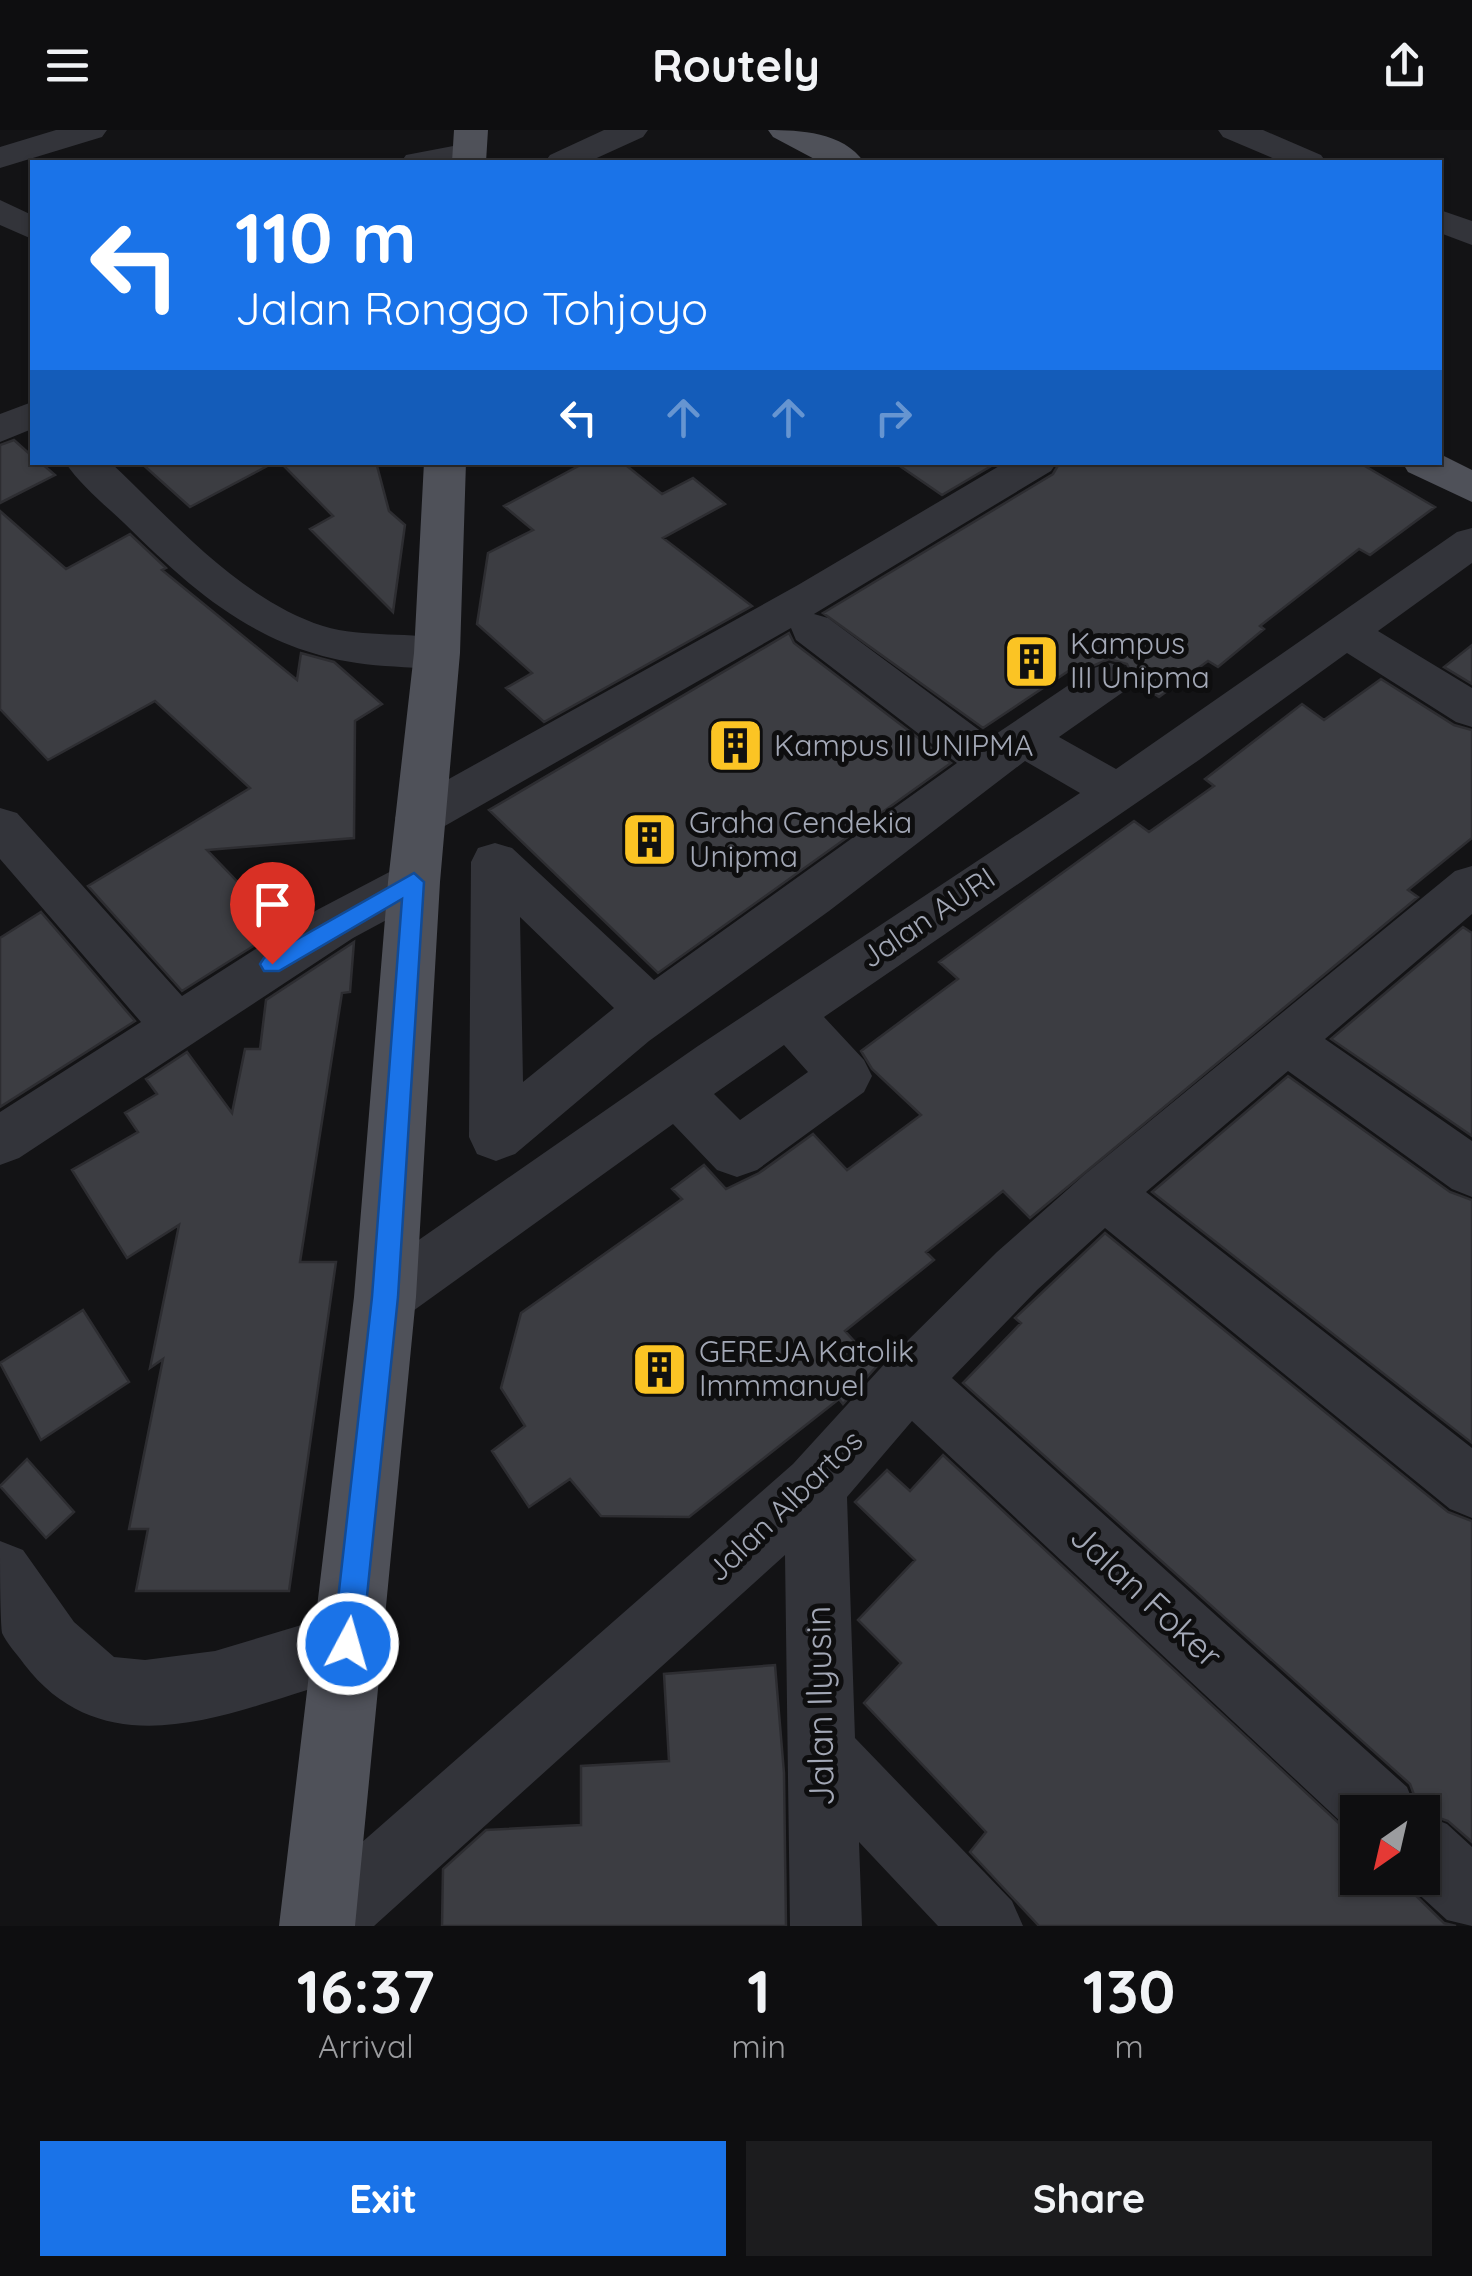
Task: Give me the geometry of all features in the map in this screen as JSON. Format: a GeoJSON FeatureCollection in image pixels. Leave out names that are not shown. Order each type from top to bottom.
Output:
{"type":"FeatureCollection","features":[{"type":"Feature","properties":{"kind":"main road"},"geometry":{"type":"LineString","coordinates":[[785,130],[842,160]]}},
{"type":"Feature","properties":{"kind":"main road"},"geometry":{"type":"LineString","coordinates":[[318,1926],[385,1297],[419,818],[437,653],[446,465]]}},
{"type":"Feature","properties":{"kind":"main road"},"geometry":{"type":"LineString","coordinates":[[1429,465],[1472,488]]}},
{"type":"Feature","properties":{"kind":"street"},"geometry":{"type":"LineString","coordinates":[[0,158],[90,130]]}},
{"type":"Feature","properties":{"kind":"street"},"geometry":{"type":"LineString","coordinates":[[566,160],[631,130]]}},
{"type":"Feature","properties":{"kind":"street"},"geometry":{"type":"LineString","coordinates":[[1235,130],[1304,160]]}},
{"type":"Feature","properties":{"kind":"street"},"geometry":{"type":"LineString","coordinates":[[425,160],[470,148]]}},
{"type":"Feature","properties":{"kind":"street"},"geometry":{"type":"LineString","coordinates":[[0,210],[30,228]]}},
{"type":"Feature","properties":{"kind":"street"},"geometry":{"type":"LineString","coordinates":[[1442,221],[1472,234]]}},
{"type":"Feature","properties":{"kind":"street"},"geometry":{"type":"LineString","coordinates":[[0,430],[30,415]]}},
{"type":"Feature","properties":{"kind":"street"},"geometry":{"type":"LineString","coordinates":[[89,465],[222,587],[270,620],[342,647],[437,653]]}},
{"type":"Feature","properties":{"kind":"street"},"geometry":{"type":"LineString","coordinates":[[419,818],[813,596],[1032,465]]}},
{"type":"Feature","properties":{"kind":"street","name":"Jalan AURI"},"geometry":{"type":"LineString","coordinates":[[385,1297],[788,1014],[1348,633],[1472,542]]}},
{"type":"Feature","properties":{"kind":"street"},"geometry":{"type":"LineString","coordinates":[[812,630],[1007,750],[1117,792]]}},
{"type":"Feature","properties":{"kind":"street"},"geometry":{"type":"LineString","coordinates":[[1348,633],[1472,710]]}},
{"type":"Feature","properties":{"kind":"street"},"geometry":{"type":"LineString","coordinates":[[651,1010],[495,862],[496,1136],[651,1010],[1110,679]]}},
{"type":"Feature","properties":{"kind":"street"},"geometry":{"type":"LineString","coordinates":[[0,826],[176,1025]]}},
{"type":"Feature","properties":{"kind":"street"},"geometry":{"type":"LineString","coordinates":[[0,1140],[335,924],[414,882]]}},
{"type":"Feature","properties":{"kind":"street","name":"Jalan Albartos"},"geometry":{"type":"LineString","coordinates":[[318,1926],[814,1486],[910,1379],[1017,1271],[1104,1193],[1286,1040],[1466,901]]}},
{"type":"Feature","properties":{"kind":"street"},"geometry":{"type":"LineString","coordinates":[[676,1092],[736,1153],[845,1076],[788,1014]]}},
{"type":"Feature","properties":{"kind":"street"},"geometry":{"type":"LineString","coordinates":[[1286,1040],[1472,1172]]}},
{"type":"Feature","properties":{"kind":"street"},"geometry":{"type":"LineString","coordinates":[[1104,1193],[1472,1487]]}},
{"type":"Feature","properties":{"kind":"street","name":"Jalan Foker"},"geometry":{"type":"LineString","coordinates":[[910,1379],[1363,1795]]}},
{"type":"Feature","properties":{"kind":"street","name":"Jalan Ilyusin"},"geometry":{"type":"LineString","coordinates":[[814,1486],[826,1926]]}},
{"type":"Feature","properties":{"kind":"street"},"geometry":{"type":"LineString","coordinates":[[0,1573],[59,1654],[87,1680],[120,1695],[167,1696],[348,1644]]}},
{"type":"Feature","properties":{"kind":"street"},"geometry":{"type":"LineString","coordinates":[[820,1751],[986,1926]]}},
{"type":"Feature","properties":{"kind":"street"},"geometry":{"type":"LineString","coordinates":[[1440,1866],[1472,1895]]}},
{"type":"Feature","properties":{"kind":"building"},"geometry":{"type":"Polygon","coordinates":[[[14,440],[30,454],[30,465],[43,465],[55,475],[0,503],[0,445],[14,440]]]}},
{"type":"Feature","properties":{"kind":"building"},"geometry":{"type":"Polygon","coordinates":[[[143,465],[269,465],[190,507],[143,465]]]}},
{"type":"Feature","properties":{"kind":"building"},"geometry":{"type":"Polygon","coordinates":[[[283,465],[377,465],[389,511],[405,525],[393,612],[310,529],[333,516],[283,465]]]}},
{"type":"Feature","properties":{"kind":"building"},"geometry":{"type":"Polygon","coordinates":[[[580,465],[626,465],[662,494],[693,478],[725,504],[663,538],[752,606],[544,722],[506,688],[532,673],[477,624],[488,553],[533,530],[504,506],[580,465]]]}},
{"type":"Feature","properties":{"kind":"building"},"geometry":{"type":"Polygon","coordinates":[[[898,465],[993,465],[942,495],[898,465]]]}},
{"type":"Feature","properties":{"kind":"building"},"geometry":{"type":"Polygon","coordinates":[[[1058,465],[1363,465],[1435,507],[1370,555],[1359,549],[1260,626],[1264,629],[1218,667],[1208,661],[1159,697],[1135,681],[1127,664],[1109,659],[1088,668],[1073,668],[983,728],[823,613],[1053,474],[1058,465]]]}},
{"type":"Feature","properties":{"kind":"building"},"geometry":{"type":"Polygon","coordinates":[[[0,511],[66,569],[130,534],[166,568],[162,570],[297,680],[301,653],[334,662],[382,704],[355,721],[354,838],[207,850],[282,928],[182,991],[88,886],[250,788],[155,701],[48,760],[0,709],[0,511]]]}},
{"type":"Feature","properties":{"kind":"building"},"geometry":{"type":"Polygon","coordinates":[[[789,633],[794,643],[951,763],[658,973],[489,810],[789,633]]]}},
{"type":"Feature","properties":{"kind":"building"},"geometry":{"type":"Polygon","coordinates":[[[1472,645],[1472,684],[1444,667],[1472,645]]]}},
{"type":"Feature","properties":{"kind":"building"},"geometry":{"type":"Polygon","coordinates":[[[1381,679],[1454,725],[1472,730],[1472,838],[1408,890],[1418,897],[1030,1218],[1003,1191],[926,1252],[934,1260],[845,1331],[877,1366],[843,1404],[839,1399],[689,1517],[601,1516],[570,1479],[529,1507],[492,1451],[525,1426],[501,1388],[521,1313],[682,1199],[672,1189],[704,1165],[726,1189],[759,1173],[813,1134],[847,1170],[921,1115],[872,1069],[861,1051],[958,979],[939,962],[1134,821],[1149,832],[1214,786],[1205,779],[1302,704],[1324,720],[1381,679]]]}},
{"type":"Feature","properties":{"kind":"building"},"geometry":{"type":"Polygon","coordinates":[[[41,912],[135,1021],[0,1107],[0,938],[41,912]]]}},
{"type":"Feature","properties":{"kind":"building"},"geometry":{"type":"Polygon","coordinates":[[[1463,927],[1472,933],[1472,1136],[1331,1039],[1463,927]]]}},
{"type":"Feature","properties":{"kind":"building"},"geometry":{"type":"Polygon","coordinates":[[[354,942],[350,992],[342,993],[300,1262],[336,1262],[289,1591],[136,1591],[148,1529],[129,1529],[163,1359],[150,1368],[179,1225],[127,1258],[72,1170],[138,1132],[125,1113],[157,1094],[146,1079],[187,1052],[232,1113],[245,1049],[260,1049],[266,1000],[354,942]]]}},
{"type":"Feature","properties":{"kind":"building"},"geometry":{"type":"Polygon","coordinates":[[[1288,1076],[1450,1192],[1472,1200],[1472,1443],[1152,1192],[1288,1076]]]}},
{"type":"Feature","properties":{"kind":"building"},"geometry":{"type":"Polygon","coordinates":[[[1105,1233],[1448,1512],[1472,1521],[1472,1842],[1440,1818],[1440,1795],[1414,1795],[1410,1784],[963,1383],[1021,1323],[1015,1318],[1105,1233]]]}},
{"type":"Feature","properties":{"kind":"building"},"geometry":{"type":"Polygon","coordinates":[[[83,1310],[129,1382],[41,1440],[0,1363],[83,1310]]]}},
{"type":"Feature","properties":{"kind":"building"},"geometry":{"type":"Polygon","coordinates":[[[943,1455],[1340,1824],[1340,1895],[1415,1895],[1444,1923],[1456,1926],[1039,1926],[970,1852],[986,1832],[864,1703],[901,1663],[858,1620],[915,1560],[855,1502],[887,1470],[910,1491],[943,1455]]]}},
{"type":"Feature","properties":{"kind":"building"},"geometry":{"type":"Polygon","coordinates":[[[27,1459],[74,1512],[46,1538],[0,1486],[27,1459]]]}},
{"type":"Feature","properties":{"kind":"building"},"geometry":{"type":"Polygon","coordinates":[[[775,1665],[784,1773],[786,1926],[442,1926],[443,1869],[486,1830],[581,1825],[581,1766],[669,1761],[664,1674],[775,1665]]]}},
{"type":"Feature","properties":{"kind":"place","name":"Kampus III Unipma"},"geometry":{"type":"Point","coordinates":[1031,661]}},
{"type":"Feature","properties":{"kind":"place","name":"Kampus II UNIPMA"},"geometry":{"type":"Point","coordinates":[735,746]}},
{"type":"Feature","properties":{"kind":"place","name":"Graha Cendekia Unipma"},"geometry":{"type":"Point","coordinates":[650,840]}},
{"type":"Feature","properties":{"kind":"place","name":"GEREJA Katolik Immmanuel"},"geometry":{"type":"Point","coordinates":[660,1369]}},
{"type":"Feature","properties":{"kind":"route"},"geometry":{"type":"LineString","coordinates":[[272,964],[335,924],[414,882],[385,1297],[348,1644]]}}]}
